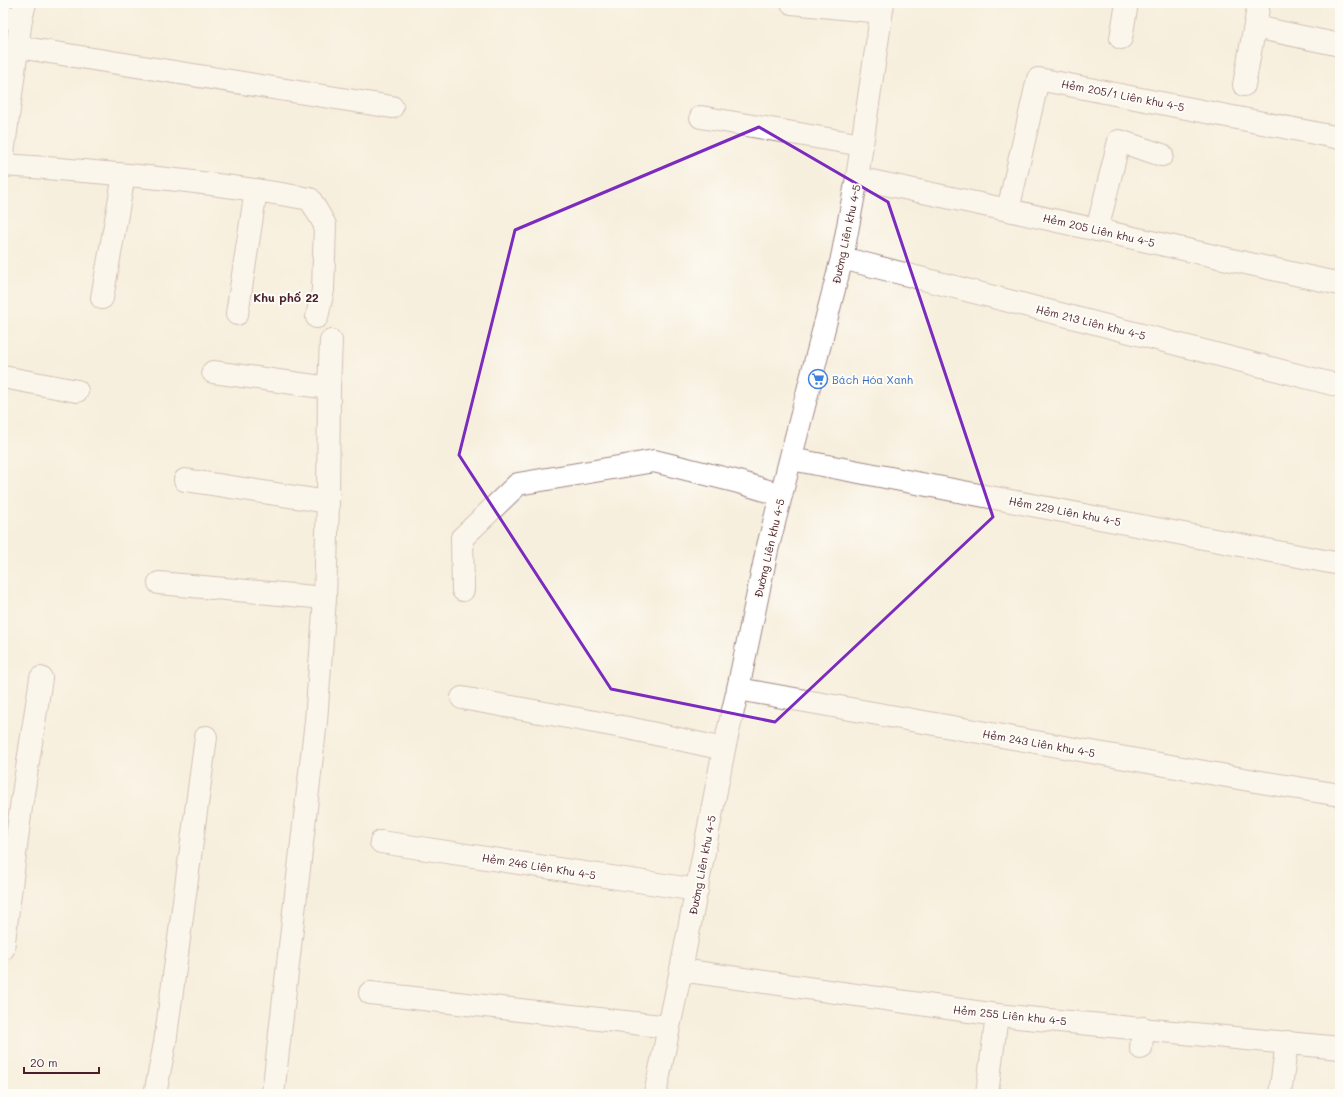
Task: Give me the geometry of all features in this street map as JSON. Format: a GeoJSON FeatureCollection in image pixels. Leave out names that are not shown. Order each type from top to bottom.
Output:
{"type":"FeatureCollection","features":[{"type":"Feature","properties":{"kind":"street"},"geometry":{"type":"LineString","coordinates":[[792,3],[882,7]]}},
{"type":"Feature","properties":{"kind":"street"},"geometry":{"type":"LineString","coordinates":[[1122,38],[1127,3]]}},
{"type":"Feature","properties":{"kind":"street"},"geometry":{"type":"LineString","coordinates":[[1244,85],[1259,3]]}},
{"type":"Feature","properties":{"kind":"street","name":"Đường Liên khu 4-5"},"geometry":{"type":"LineString","coordinates":[[655,1094],[724,749],[767,550],[842,258],[857,178],[882,7]]}},
{"type":"Feature","properties":{"kind":"street"},"geometry":{"type":"LineString","coordinates":[[3,154],[18,46],[16,13]]}},
{"type":"Feature","properties":{"kind":"street"},"geometry":{"type":"LineString","coordinates":[[1255,27],[1340,45]]}},
{"type":"Feature","properties":{"kind":"street"},"geometry":{"type":"LineString","coordinates":[[18,46],[392,107]]}},
{"type":"Feature","properties":{"kind":"street","name":"Hẻm 205/1 Liên khu 4-5"},"geometry":{"type":"LineString","coordinates":[[1008,210],[1038,79],[1340,138]]}},
{"type":"Feature","properties":{"kind":"street"},"geometry":{"type":"LineString","coordinates":[[701,117],[862,146]]}},
{"type":"Feature","properties":{"kind":"street"},"geometry":{"type":"LineString","coordinates":[[1097,230],[1119,141],[1162,155]]}},
{"type":"Feature","properties":{"kind":"street"},"geometry":{"type":"LineString","coordinates":[[3,165],[124,174],[256,190],[310,199],[325,225],[323,290],[317,317]]}},
{"type":"Feature","properties":{"kind":"street"},"geometry":{"type":"LineString","coordinates":[[102,298],[124,174]]}},
{"type":"Feature","properties":{"kind":"street","name":"Hẻm 205 Liên khu 4-5"},"geometry":{"type":"LineString","coordinates":[[857,178],[1340,284]]}},
{"type":"Feature","properties":{"kind":"street"},"geometry":{"type":"LineString","coordinates":[[238,314],[256,190]]}},
{"type":"Feature","properties":{"kind":"street","name":"Hẻm 213 Liên khu 4-5"},"geometry":{"type":"LineString","coordinates":[[842,258],[1340,386]]}},
{"type":"Feature","properties":{"kind":"street"},"geometry":{"type":"LineString","coordinates":[[273,1094],[316,721],[324,598],[328,502],[328,388],[331,341]]}},
{"type":"Feature","properties":{"kind":"street"},"geometry":{"type":"LineString","coordinates":[[213,372],[328,388]]}},
{"type":"Feature","properties":{"kind":"street"},"geometry":{"type":"LineString","coordinates":[[3,377],[77,391]]}},
{"type":"Feature","properties":{"kind":"street","name":"Hẻm 229 Liên khu 4-5"},"geometry":{"type":"LineString","coordinates":[[791,459],[1340,564]]}},
{"type":"Feature","properties":{"kind":"street"},"geometry":{"type":"LineString","coordinates":[[463,590],[462,538],[518,484],[654,461],[735,481],[781,495]]}},
{"type":"Feature","properties":{"kind":"street"},"geometry":{"type":"LineString","coordinates":[[185,480],[328,502]]}},
{"type":"Feature","properties":{"kind":"street"},"geometry":{"type":"LineString","coordinates":[[159,583],[324,598]]}},
{"type":"Feature","properties":{"kind":"street"},"geometry":{"type":"LineString","coordinates":[[3,949],[8,865],[21,807],[40,678]]}},
{"type":"Feature","properties":{"kind":"street","name":"Hẻm 243 Liên khu 4-5"},"geometry":{"type":"LineString","coordinates":[[738,689],[1340,795]]}},
{"type":"Feature","properties":{"kind":"street"},"geometry":{"type":"LineString","coordinates":[[462,698],[628,728],[724,749]]}},
{"type":"Feature","properties":{"kind":"street"},"geometry":{"type":"LineString","coordinates":[[155,1094],[165,1043],[206,737]]}},
{"type":"Feature","properties":{"kind":"street","name":"Hẻm 246 Liên Khu 4-5"},"geometry":{"type":"LineString","coordinates":[[381,842],[697,890]]}},
{"type":"Feature","properties":{"kind":"street","name":"Hẻm 255 Liên khu 4-5"},"geometry":{"type":"LineString","coordinates":[[681,970],[997,1015],[1142,1038],[1287,1042],[1340,1048]]}},
{"type":"Feature","properties":{"kind":"street"},"geometry":{"type":"LineString","coordinates":[[370,993],[669,1027]]}},
{"type":"Feature","properties":{"kind":"street"},"geometry":{"type":"LineString","coordinates":[[987,1094],[997,1015]]}},
{"type":"Feature","properties":{"kind":"street"},"geometry":{"type":"LineString","coordinates":[[1280,1094],[1287,1042]]}},
{"type":"Feature","properties":{"kind":"highlighted area"},"geometry":{"type":"Polygon","coordinates":[[[759,127],[888,202],[993,517],[775,722],[611,689],[459,455],[515,230],[759,127]]]}},
{"type":"Feature","properties":{"kind":"place","name":"Bách Hóa Xanh"},"geometry":{"type":"Point","coordinates":[818,379]}},
{"type":"Feature","properties":{"kind":"district","name":"Khu phố 22"},"geometry":{"type":"Point","coordinates":[286,297]}}]}
